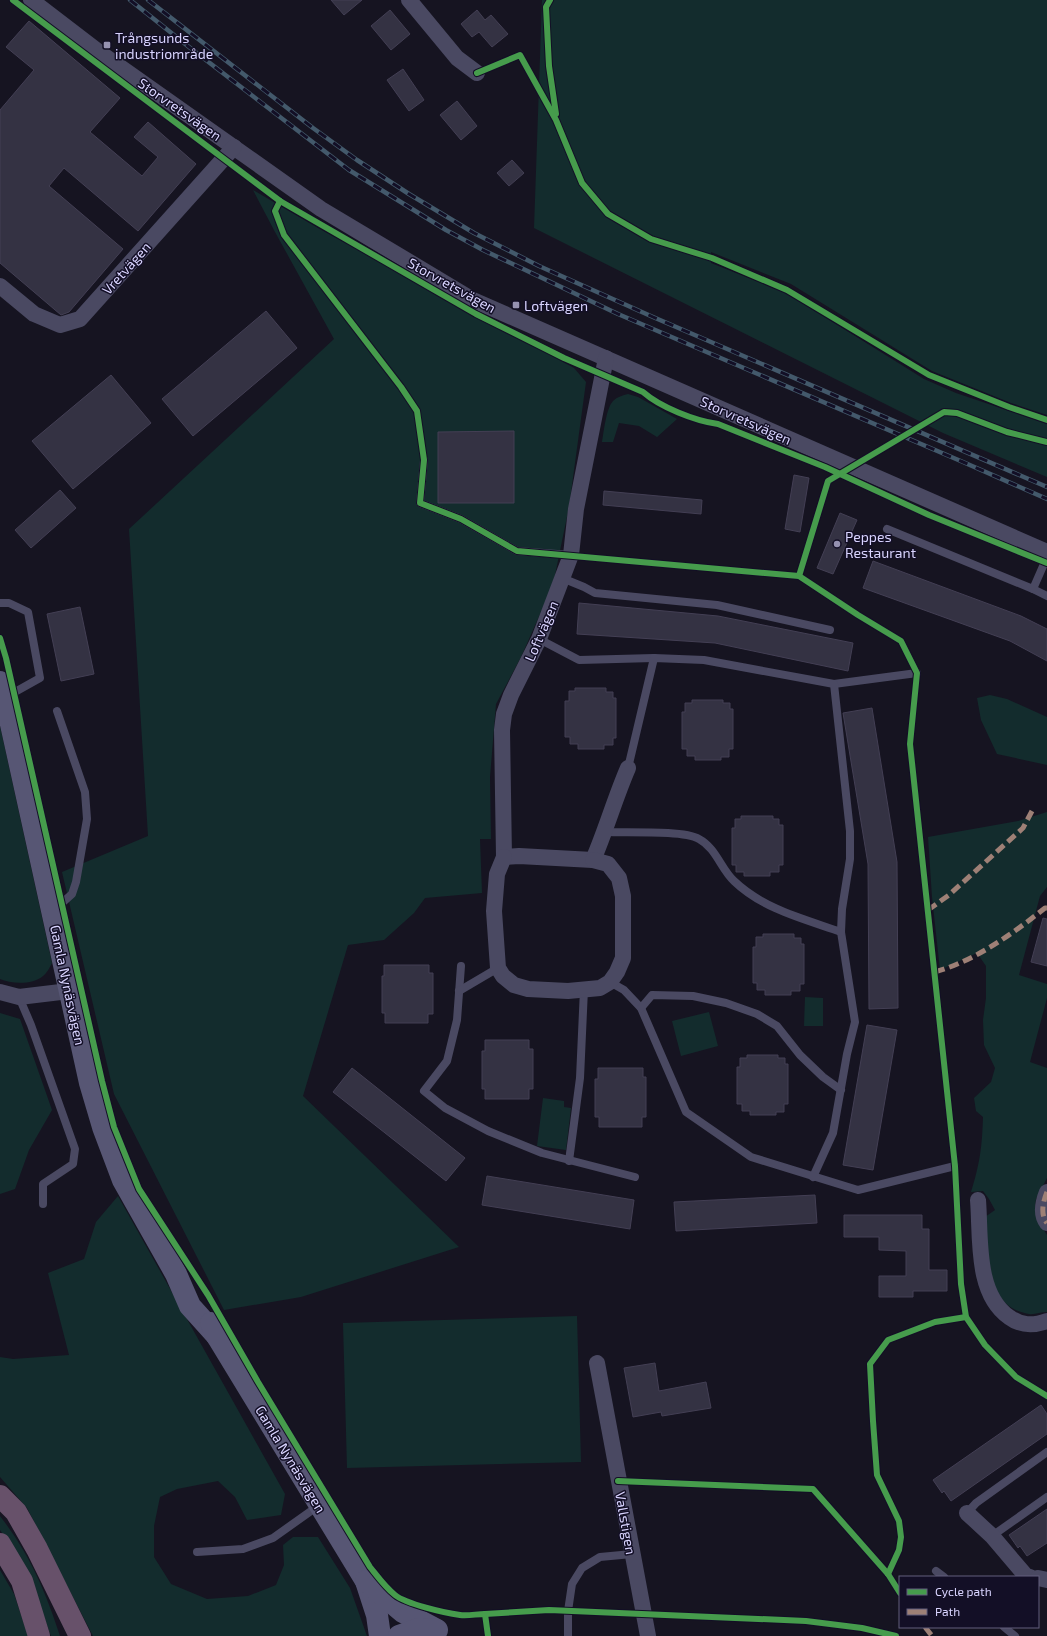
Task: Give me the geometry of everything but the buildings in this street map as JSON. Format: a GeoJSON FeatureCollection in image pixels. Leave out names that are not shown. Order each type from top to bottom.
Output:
{"type":"FeatureCollection","features":[{"type":"Feature","properties":{"kind":"highway"},"geometry":{"type":"LineString","coordinates":[[0,1496],[16,1512],[37,1549],[80,1636]]}},
{"type":"Feature","properties":{"kind":"highway"},"geometry":{"type":"LineString","coordinates":[[0,1544],[22,1581],[39,1636]]}},
{"type":"Feature","properties":{"kind":"highway"},"geometry":{"type":"LineString","coordinates":[[50,1577],[68,1636]]}},
{"type":"Feature","properties":{"kind":"street","name":"Storvretsvägen"},"geometry":{"type":"LineString","coordinates":[[31,0],[99,52],[321,209],[473,300],[1047,552]]}},
{"type":"Feature","properties":{"kind":"street"},"geometry":{"type":"LineString","coordinates":[[409,0],[457,58],[477,72]]}},
{"type":"Feature","properties":{"kind":"street","name":"Vretvägen"},"geometry":{"type":"LineString","coordinates":[[0,286],[34,314],[60,325],[80,319],[234,147]]}},
{"type":"Feature","properties":{"kind":"street","name":"Loftvägen"},"geometry":{"type":"LineString","coordinates":[[498,968],[494,911],[497,874],[504,857],[503,722],[511,695],[540,639],[571,555],[576,509],[606,358]]}},
{"type":"Feature","properties":{"kind":"street","name":"Gamla Nynäsvägen"},"geometry":{"type":"LineString","coordinates":[[2,690],[90,1083],[103,1126],[123,1180],[176,1274],[201,1299],[217,1336],[366,1581],[377,1615],[380,1636]]}},
{"type":"Feature","properties":{"kind":"street"},"geometry":{"type":"LineString","coordinates":[[593,860],[606,832],[614,802],[628,768]]}},
{"type":"Feature","properties":{"kind":"street"},"geometry":{"type":"LineString","coordinates":[[498,968],[502,976],[514,985],[528,989],[568,991],[584,990],[600,988],[610,982],[617,972],[623,958],[623,896],[619,878],[608,864],[593,860],[519,856],[504,857]]}},
{"type":"Feature","properties":{"kind":"street"},"geometry":{"type":"LineString","coordinates":[[0,992],[20,997],[70,991]]}},
{"type":"Feature","properties":{"kind":"street"},"geometry":{"type":"LineString","coordinates":[[1047,1192],[1042,1204],[1045,1221],[1047,1223]]}},
{"type":"Feature","properties":{"kind":"street"},"geometry":{"type":"LineString","coordinates":[[978,1200],[983,1273],[992,1299],[1001,1311],[1016,1322],[1026,1325],[1038,1324],[1047,1321]]}},
{"type":"Feature","properties":{"kind":"street","name":"Vallstigen"},"geometry":{"type":"LineString","coordinates":[[597,1363],[648,1636]]}},
{"type":"Feature","properties":{"kind":"street"},"geometry":{"type":"LineString","coordinates":[[967,1513],[992,1536],[1026,1576]]}},
{"type":"Feature","properties":{"kind":"street","name":"Gamla Nynäsvägen"},"geometry":{"type":"LineString","coordinates":[[366,1581],[403,1612],[444,1633]]}},
{"type":"Feature","properties":{"kind":"street"},"geometry":{"type":"LineString","coordinates":[[399,1636],[419,1629],[444,1633]]}},
{"type":"Feature","properties":{"kind":"lane"},"geometry":{"type":"LineString","coordinates":[[424,460],[420,503],[461,519],[517,551],[571,555]]}},
{"type":"Feature","properties":{"kind":"lane"},"geometry":{"type":"LineString","coordinates":[[886,529],[1034,589],[1047,596]]}},
{"type":"Feature","properties":{"kind":"lane"},"geometry":{"type":"LineString","coordinates":[[1034,589],[1047,557]]}},
{"type":"Feature","properties":{"kind":"lane"},"geometry":{"type":"LineString","coordinates":[[562,578],[594,593],[717,605],[830,630]]}},
{"type":"Feature","properties":{"kind":"lane"},"geometry":{"type":"LineString","coordinates":[[0,603],[9,603],[28,612],[40,678],[2,690]]}},
{"type":"Feature","properties":{"kind":"lane"},"geometry":{"type":"LineString","coordinates":[[540,639],[578,660],[654,658],[704,660],[834,684],[917,673]]}},
{"type":"Feature","properties":{"kind":"lane"},"geometry":{"type":"LineString","coordinates":[[628,768],[654,658]]}},
{"type":"Feature","properties":{"kind":"lane"},"geometry":{"type":"LineString","coordinates":[[813,1177],[833,1133],[854,1022],[841,932],[842,910],[850,859],[850,831],[834,684]]}},
{"type":"Feature","properties":{"kind":"lane"},"geometry":{"type":"LineString","coordinates":[[51,906],[62,903],[72,894],[76,882],[87,819],[85,792],[57,712]]}},
{"type":"Feature","properties":{"kind":"lane"},"geometry":{"type":"LineString","coordinates":[[606,832],[685,835],[699,839],[710,848],[733,880],[746,892],[786,913],[841,932]]}},
{"type":"Feature","properties":{"kind":"lane"},"geometry":{"type":"LineString","coordinates":[[461,966],[457,1020],[447,1061],[424,1091],[445,1108],[488,1131],[542,1153],[635,1177]]}},
{"type":"Feature","properties":{"kind":"lane"},"geometry":{"type":"LineString","coordinates":[[459,991],[498,968]]}},
{"type":"Feature","properties":{"kind":"lane"},"geometry":{"type":"LineString","coordinates":[[610,982],[624,990],[641,1008],[686,1112],[751,1157],[858,1190],[955,1166]]}},
{"type":"Feature","properties":{"kind":"lane"},"geometry":{"type":"LineString","coordinates":[[569,1161],[580,1078],[584,990]]}},
{"type":"Feature","properties":{"kind":"lane"},"geometry":{"type":"LineString","coordinates":[[641,1008],[652,995],[693,996],[726,1003],[757,1014],[778,1026],[800,1055],[823,1077],[841,1090]]}},
{"type":"Feature","properties":{"kind":"lane"},"geometry":{"type":"LineString","coordinates":[[20,997],[75,1149],[73,1164],[43,1184],[43,1204]]}},
{"type":"Feature","properties":{"kind":"lane"},"geometry":{"type":"LineString","coordinates":[[967,1513],[976,1503],[1047,1452]]}},
{"type":"Feature","properties":{"kind":"lane"},"geometry":{"type":"LineString","coordinates":[[992,1536],[1047,1497]]}},
{"type":"Feature","properties":{"kind":"lane"},"geometry":{"type":"LineString","coordinates":[[197,1552],[243,1549],[273,1538],[319,1505]]}},
{"type":"Feature","properties":{"kind":"lane"},"geometry":{"type":"LineString","coordinates":[[568,1636],[568,1611],[572,1584],[582,1568],[600,1557],[632,1554]]}},
{"type":"Feature","properties":{"kind":"lane"},"geometry":{"type":"LineString","coordinates":[[936,1571],[943,1576]]}},
{"type":"Feature","properties":{"kind":"lane"},"geometry":{"type":"LineString","coordinates":[[1005,1628],[1015,1636]]}},
{"type":"Feature","properties":{"kind":"green space"},"geometry":{"type":"Polygon","coordinates":[[[542,0],[1047,0],[1047,415],[1011,403],[932,371],[791,284],[711,252],[711,263],[786,293],[924,379],[956,393],[1047,424],[1047,477],[943,433],[534,228],[542,0]]]}},
{"type":"Feature","properties":{"kind":"green space"},"geometry":{"type":"Polygon","coordinates":[[[253,190],[318,228],[574,368],[586,382],[569,507],[555,575],[548,596],[521,657],[496,704],[490,777],[491,839],[480,839],[482,893],[425,898],[414,913],[384,940],[348,945],[303,1096],[459,1247],[301,1297],[224,1310],[114,1094],[62,872],[148,836],[129,529],[334,339],[253,190]]]}},
{"type":"Feature","properties":{"kind":"green space"},"geometry":{"type":"Polygon","coordinates":[[[628,394],[638,397],[677,419],[657,437],[639,426],[619,423],[613,442],[602,442],[606,420],[613,401],[616,398],[628,394]]]}},
{"type":"Feature","properties":{"kind":"green space"},"geometry":{"type":"Polygon","coordinates":[[[990,695],[1007,699],[1047,717],[1047,765],[997,754],[981,720],[977,698],[990,695]]]}},
{"type":"Feature","properties":{"kind":"green space"},"geometry":{"type":"Polygon","coordinates":[[[0,726],[52,963],[47,972],[39,979],[22,983],[0,979],[0,726]]]}},
{"type":"Feature","properties":{"kind":"green space"},"geometry":{"type":"Polygon","coordinates":[[[1047,812],[1047,887],[1040,896],[1019,975],[1047,984],[1047,998],[1030,1062],[1047,1068],[1047,1178],[1036,1199],[1035,1209],[1037,1219],[1047,1235],[1047,1312],[1029,1314],[1014,1309],[1003,1301],[996,1289],[991,1276],[988,1261],[985,1217],[995,1210],[983,1191],[971,1192],[980,1155],[983,1117],[976,1111],[974,1098],[991,1082],[995,1068],[984,1045],[983,1020],[986,998],[986,966],[977,953],[940,970],[932,897],[928,837],[1018,821],[1047,812]]]}},
{"type":"Feature","properties":{"kind":"green space"},"geometry":{"type":"Polygon","coordinates":[[[805,997],[823,998],[823,1026],[804,1026],[805,997]]]}},
{"type":"Feature","properties":{"kind":"green space"},"geometry":{"type":"Polygon","coordinates":[[[709,1012],[718,1046],[681,1056],[672,1021],[709,1012]]]}},
{"type":"Feature","properties":{"kind":"green space"},"geometry":{"type":"Polygon","coordinates":[[[0,1013],[20,1019],[52,1110],[29,1150],[15,1189],[0,1194],[0,1013]]]}},
{"type":"Feature","properties":{"kind":"green space"},"geometry":{"type":"Polygon","coordinates":[[[543,1098],[564,1101],[564,1107],[571,1108],[566,1150],[537,1146],[543,1098]]]}},
{"type":"Feature","properties":{"kind":"green space"},"geometry":{"type":"Polygon","coordinates":[[[118,1196],[285,1494],[281,1515],[247,1520],[235,1497],[218,1481],[177,1489],[160,1497],[154,1526],[154,1557],[171,1584],[207,1599],[248,1596],[276,1585],[284,1565],[283,1545],[293,1537],[318,1537],[350,1588],[367,1636],[93,1636],[27,1508],[0,1477],[0,1357],[13,1359],[69,1355],[48,1273],[84,1259],[96,1222],[118,1196]]]}},
{"type":"Feature","properties":{"kind":"green space"},"geometry":{"type":"Polygon","coordinates":[[[577,1316],[581,1462],[347,1468],[343,1323],[577,1316]]]}},
{"type":"Feature","properties":{"kind":"green space"},"geometry":{"type":"Polygon","coordinates":[[[0,1516],[11,1530],[36,1573],[49,1603],[60,1636],[51,1636],[39,1603],[0,1530],[0,1516]]]}},
{"type":"Feature","properties":{"kind":"green space"},"geometry":{"type":"Polygon","coordinates":[[[0,1570],[14,1594],[28,1636],[0,1636],[0,1570]]]}},
{"type":"Feature","properties":{"kind":"railway"},"geometry":{"type":"LineString","coordinates":[[130,0],[349,170],[446,230],[483,250],[618,314],[1047,499]]}},
{"type":"Feature","properties":{"kind":"railway"},"geometry":{"type":"LineString","coordinates":[[148,0],[313,128],[357,160],[409,194],[474,233],[539,266],[653,317],[1047,487]]}},
{"type":"Feature","properties":{"kind":"marked path"},"geometry":{"type":"LineString","coordinates":[[928,910],[949,895],[1023,828],[1032,811]]}},
{"type":"Feature","properties":{"kind":"marked path"},"geometry":{"type":"LineString","coordinates":[[935,972],[979,954],[993,946],[1047,908]]}},
{"type":"Feature","properties":{"kind":"marked path"},"geometry":{"type":"LineString","coordinates":[[1047,1192],[1043,1204],[1043,1216],[1047,1223]]}},
{"type":"Feature","properties":{"kind":"marked path"},"geometry":{"type":"LineString","coordinates":[[926,1628],[932,1636]]}},
{"type":"Feature","properties":{"kind":"cycle path"},"geometry":{"type":"LineString","coordinates":[[13,0],[280,201],[275,211],[284,235],[401,387],[417,411],[424,460],[420,503],[461,519],[517,551],[799,576],[901,641],[917,673],[910,744],[955,1166],[961,1284],[966,1317],[985,1345],[1016,1377],[1047,1396]]}},
{"type":"Feature","properties":{"kind":"cycle path"},"geometry":{"type":"LineString","coordinates":[[550,0],[546,7],[549,66],[556,114]]}},
{"type":"Feature","properties":{"kind":"cycle path"},"geometry":{"type":"LineString","coordinates":[[477,73],[520,55],[556,120],[582,183],[608,214],[651,239],[712,258],[787,290],[929,375],[1009,407],[1047,420]]}},
{"type":"Feature","properties":{"kind":"cycle path"},"geometry":{"type":"LineString","coordinates":[[280,201],[476,314],[564,358],[643,392],[650,398],[668,408],[689,417],[718,424],[825,467],[929,515],[1047,563]]}},
{"type":"Feature","properties":{"kind":"cycle path"},"geometry":{"type":"LineString","coordinates":[[799,576],[828,481],[944,412],[957,413],[1007,432],[1047,442]]}},
{"type":"Feature","properties":{"kind":"cycle path"},"geometry":{"type":"LineString","coordinates":[[0,638],[6,658],[102,1081],[114,1127],[139,1189],[208,1295],[258,1382],[370,1567],[391,1592],[408,1602],[460,1615],[485,1614],[488,1636]]}},
{"type":"Feature","properties":{"kind":"cycle path"},"geometry":{"type":"LineString","coordinates":[[888,1574],[899,1550],[901,1537],[899,1521],[877,1475],[870,1364],[888,1340],[935,1322],[966,1317]]}},
{"type":"Feature","properties":{"kind":"cycle path"},"geometry":{"type":"LineString","coordinates":[[618,1481],[813,1489],[888,1574],[899,1591]]}},
{"type":"Feature","properties":{"kind":"cycle path"},"geometry":{"type":"LineString","coordinates":[[485,1614],[549,1610],[806,1621],[862,1628],[896,1636]]}},
{"type":"Feature","properties":{"kind":"place","name":"Trångsunds industriområde"},"geometry":{"type":"Point","coordinates":[107,45]}},
{"type":"Feature","properties":{"kind":"place","name":"Loftvägen"},"geometry":{"type":"Point","coordinates":[516,305]}},
{"type":"Feature","properties":{"kind":"place","name":"Peppes Restaurant"},"geometry":{"type":"Point","coordinates":[837,544]}}]}
